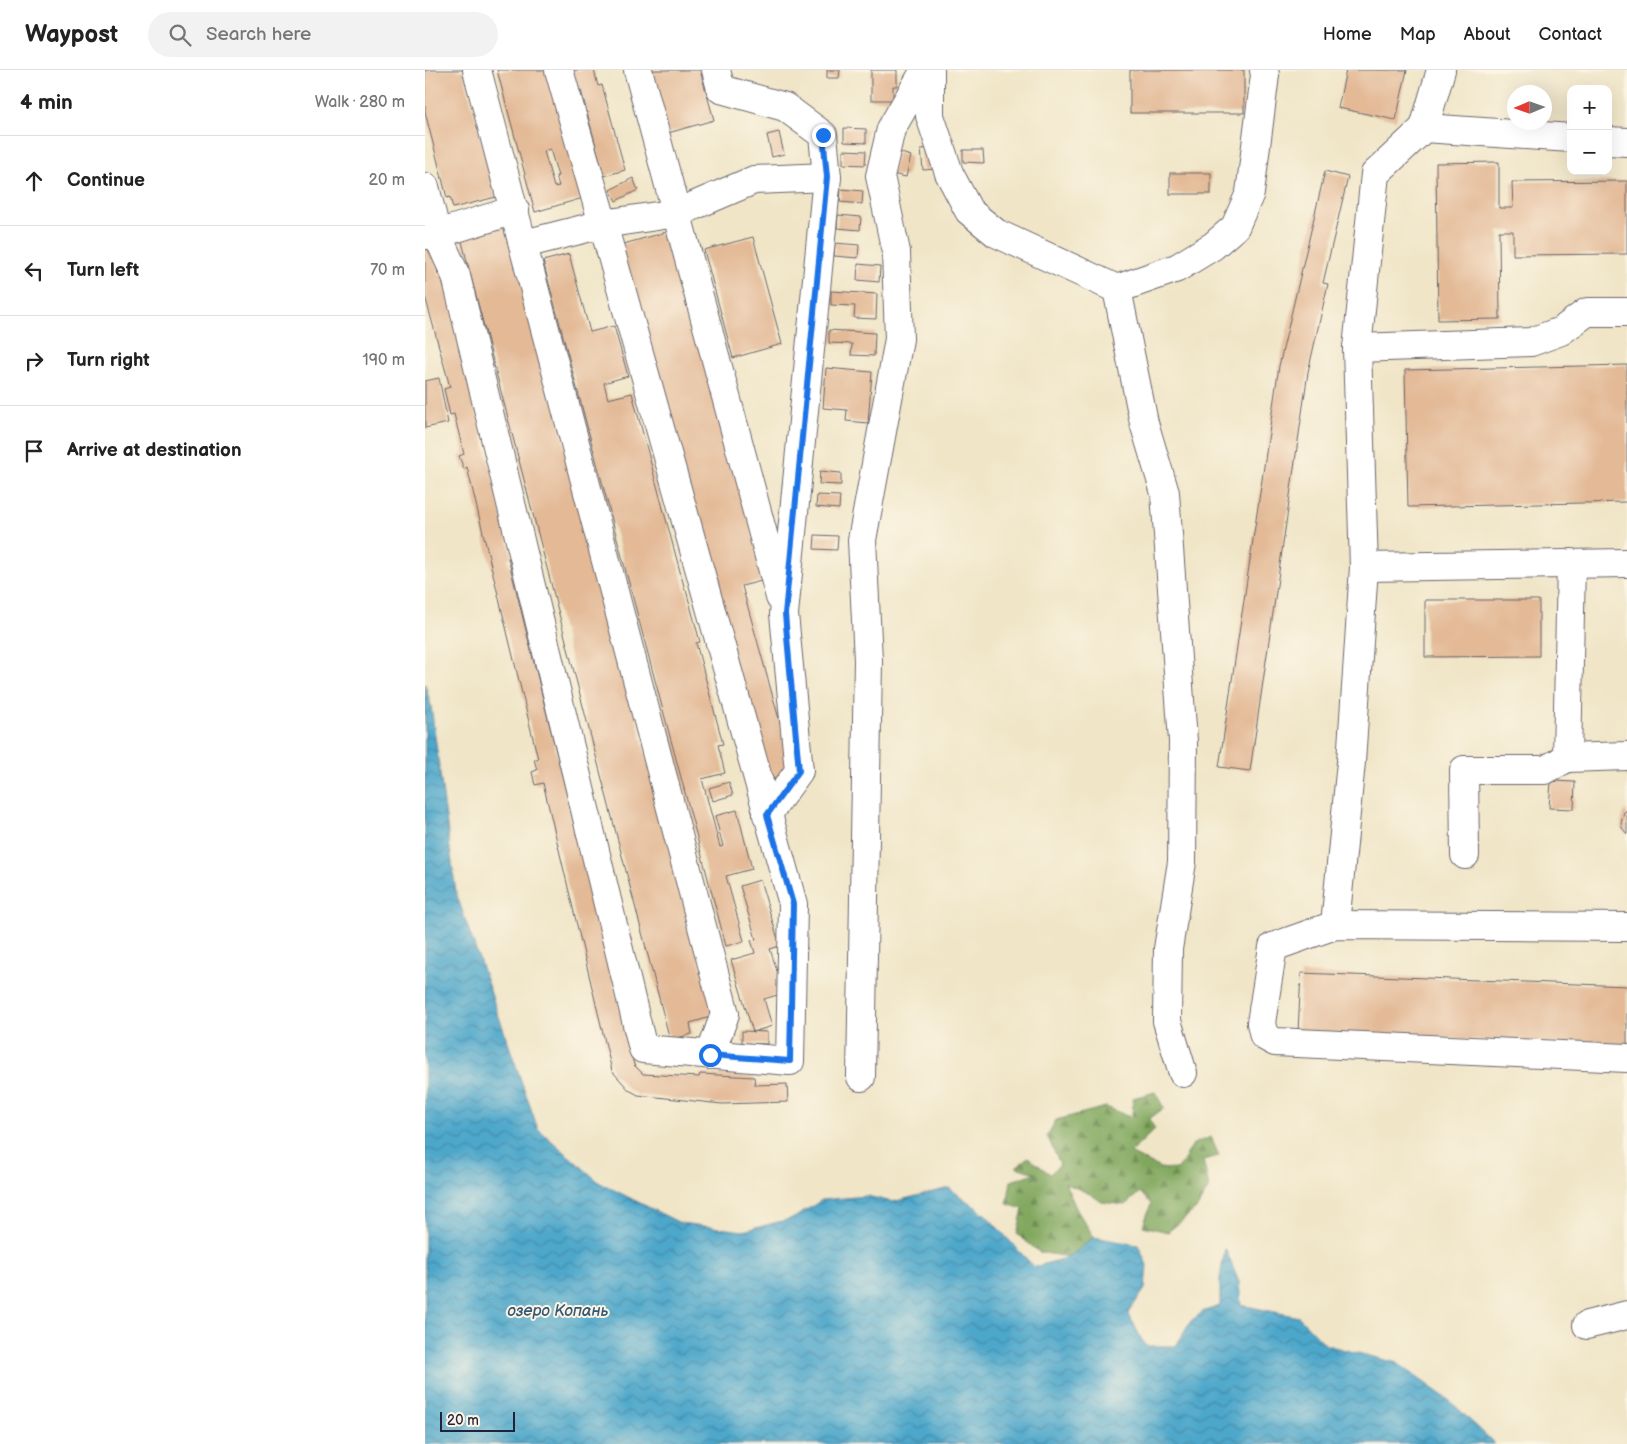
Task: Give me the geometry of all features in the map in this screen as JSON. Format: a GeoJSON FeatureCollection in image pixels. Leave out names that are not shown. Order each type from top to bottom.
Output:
{"type":"FeatureCollection","features":[{"type":"Feature","properties":{"kind":"lane"},"geometry":{"type":"LineString","coordinates":[[477,70],[725,1014],[710,1055]]}},
{"type":"Feature","properties":{"kind":"lane"},"geometry":{"type":"LineString","coordinates":[[425,187],[431,235],[456,276],[643,1049],[790,1061],[793,904],[559,70]]}},
{"type":"Feature","properties":{"kind":"lane"},"geometry":{"type":"LineString","coordinates":[[638,70],[785,614],[799,771],[767,815]]}},
{"type":"Feature","properties":{"kind":"lane"},"geometry":{"type":"LineString","coordinates":[[716,70],[721,89],[785,107],[823,135],[827,177],[785,614]]}},
{"type":"Feature","properties":{"kind":"lane"},"geometry":{"type":"LineString","coordinates":[[861,1077],[868,660],[862,540],[899,339],[896,252],[880,176],[891,129],[925,70]]}},
{"type":"Feature","properties":{"kind":"lane"},"geometry":{"type":"LineString","coordinates":[[930,70],[930,116],[949,173],[969,211],[996,233],[1117,289],[1177,268],[1213,246],[1235,226],[1251,193],[1265,75],[1264,70]]}},
{"type":"Feature","properties":{"kind":"lane"},"geometry":{"type":"LineString","coordinates":[[1335,925],[1351,762],[1364,567],[1357,348],[1375,174],[1424,128],[1441,70]]}},
{"type":"Feature","properties":{"kind":"lane"},"geometry":{"type":"LineString","coordinates":[[1424,128],[1567,138]]}},
{"type":"Feature","properties":{"kind":"lane"},"geometry":{"type":"LineString","coordinates":[[1612,141],[1627,142]]}},
{"type":"Feature","properties":{"kind":"lane"},"geometry":{"type":"LineString","coordinates":[[524,244],[603,224],[677,213],[754,180],[827,177]]}},
{"type":"Feature","properties":{"kind":"lane"},"geometry":{"type":"LineString","coordinates":[[431,235],[515,210]]}},
{"type":"Feature","properties":{"kind":"lane"},"geometry":{"type":"LineString","coordinates":[[1117,289],[1144,423],[1165,493],[1183,741],[1182,862],[1168,949],[1167,1021],[1183,1073]]}},
{"type":"Feature","properties":{"kind":"lane"},"geometry":{"type":"LineString","coordinates":[[1357,348],[1531,342],[1561,331],[1587,312],[1627,312]]}},
{"type":"Feature","properties":{"kind":"lane"},"geometry":{"type":"LineString","coordinates":[[1364,567],[1627,563]]}},
{"type":"Feature","properties":{"kind":"lane"},"geometry":{"type":"LineString","coordinates":[[1567,758],[1571,564]]}},
{"type":"Feature","properties":{"kind":"lane"},"geometry":{"type":"LineString","coordinates":[[1465,855],[1464,770],[1545,770],[1567,758],[1627,756]]}},
{"type":"Feature","properties":{"kind":"lane"},"geometry":{"type":"LineString","coordinates":[[1627,927],[1335,925],[1273,947],[1261,1023],[1264,1036],[1275,1042],[1627,1058]]}},
{"type":"Feature","properties":{"kind":"lane"},"geometry":{"type":"LineString","coordinates":[[1587,1325],[1627,1315]]}},
{"type":"Feature","properties":{"kind":"green space"},"geometry":{"type":"Polygon","coordinates":[[[1155,1092],[1164,1108],[1149,1119],[1155,1129],[1130,1153],[1160,1168],[1178,1170],[1193,1144],[1211,1137],[1219,1156],[1203,1160],[1209,1187],[1197,1208],[1168,1232],[1143,1226],[1151,1204],[1140,1192],[1125,1205],[1102,1202],[1090,1194],[1065,1183],[1077,1210],[1094,1237],[1069,1257],[1039,1252],[1017,1234],[1023,1209],[1007,1204],[1011,1181],[1035,1173],[1016,1167],[1028,1157],[1050,1174],[1060,1164],[1047,1136],[1056,1120],[1106,1107],[1132,1117],[1133,1098],[1155,1092]]]}},
{"type":"Feature","properties":{"kind":"water","name":"озеро Копань"},"geometry":{"type":"Polygon","coordinates":[[[425,684],[431,706],[456,893],[538,1129],[600,1183],[680,1223],[743,1231],[794,1218],[822,1200],[867,1196],[892,1202],[949,1188],[985,1214],[1034,1267],[1069,1257],[1094,1237],[1138,1245],[1147,1265],[1145,1289],[1128,1313],[1145,1346],[1176,1346],[1191,1321],[1204,1311],[1220,1306],[1220,1278],[1225,1248],[1239,1282],[1241,1305],[1299,1317],[1326,1345],[1397,1363],[1450,1401],[1495,1444],[425,1444],[425,684]]]}},
{"type":"Feature","properties":{"kind":"building"},"geometry":{"type":"Polygon","coordinates":[[[425,70],[463,70],[496,197],[453,208],[450,197],[447,198],[425,112],[425,70]]]}},
{"type":"Feature","properties":{"kind":"building"},"geometry":{"type":"Polygon","coordinates":[[[497,70],[547,70],[583,198],[535,212],[497,70]],[[550,149],[544,151],[554,187],[559,186],[556,176],[558,176],[550,149]]]}},
{"type":"Feature","properties":{"kind":"building"},"geometry":{"type":"Polygon","coordinates":[[[571,70],[594,70],[598,86],[602,85],[625,170],[604,176],[581,90],[577,91],[571,70]]]}},
{"type":"Feature","properties":{"kind":"building"},"geometry":{"type":"Polygon","coordinates":[[[651,70],[700,70],[714,120],[668,133],[651,70]]]}},
{"type":"Feature","properties":{"kind":"building"},"geometry":{"type":"Polygon","coordinates":[[[827,70],[840,70],[839,78],[827,78],[827,70]]]}},
{"type":"Feature","properties":{"kind":"building"},"geometry":{"type":"Polygon","coordinates":[[[871,70],[897,70],[897,86],[893,86],[893,100],[871,100],[871,70]]]}},
{"type":"Feature","properties":{"kind":"building"},"geometry":{"type":"Polygon","coordinates":[[[1130,70],[1244,70],[1244,113],[1130,113],[1130,70]]]}},
{"type":"Feature","properties":{"kind":"building"},"geometry":{"type":"Polygon","coordinates":[[[1346,70],[1407,70],[1396,120],[1338,108],[1346,70]]]}},
{"type":"Feature","properties":{"kind":"building"},"geometry":{"type":"Polygon","coordinates":[[[844,128],[866,129],[866,143],[844,142],[844,128]]]}},
{"type":"Feature","properties":{"kind":"building"},"geometry":{"type":"Polygon","coordinates":[[[779,132],[784,154],[772,157],[767,135],[779,132]]]}},
{"type":"Feature","properties":{"kind":"building"},"geometry":{"type":"Polygon","coordinates":[[[935,148],[937,169],[923,170],[921,149],[935,148]]]}},
{"type":"Feature","properties":{"kind":"building"},"geometry":{"type":"Polygon","coordinates":[[[843,150],[866,151],[865,165],[843,164],[843,150]]]}},
{"type":"Feature","properties":{"kind":"building"},"geometry":{"type":"Polygon","coordinates":[[[963,150],[983,150],[984,163],[963,162],[963,150]]]}},
{"type":"Feature","properties":{"kind":"building"},"geometry":{"type":"Polygon","coordinates":[[[898,152],[911,156],[906,177],[892,174],[898,152]]]}},
{"type":"Feature","properties":{"kind":"building"},"geometry":{"type":"Polygon","coordinates":[[[1499,162],[1499,208],[1513,208],[1512,182],[1627,181],[1627,254],[1513,255],[1513,231],[1499,231],[1500,319],[1438,320],[1436,163],[1499,162]]]}},
{"type":"Feature","properties":{"kind":"building"},"geometry":{"type":"Polygon","coordinates":[[[1325,171],[1348,177],[1323,283],[1328,284],[1308,372],[1250,771],[1219,767],[1279,366],[1325,171]]]}},
{"type":"Feature","properties":{"kind":"building"},"geometry":{"type":"Polygon","coordinates":[[[1170,173],[1211,173],[1211,194],[1170,194],[1170,173]]]}},
{"type":"Feature","properties":{"kind":"building"},"geometry":{"type":"Polygon","coordinates":[[[633,178],[638,190],[616,201],[610,190],[633,178]]]}},
{"type":"Feature","properties":{"kind":"building"},"geometry":{"type":"Polygon","coordinates":[[[841,189],[863,191],[862,204],[840,202],[841,189]]]}},
{"type":"Feature","properties":{"kind":"building"},"geometry":{"type":"Polygon","coordinates":[[[838,215],[861,217],[860,230],[837,228],[838,215]]]}},
{"type":"Feature","properties":{"kind":"building"},"geometry":{"type":"Polygon","coordinates":[[[508,226],[714,1016],[690,1023],[692,1034],[670,1040],[461,238],[508,226]]]}},
{"type":"Feature","properties":{"kind":"building"},"geometry":{"type":"Polygon","coordinates":[[[670,231],[765,580],[742,586],[794,773],[766,781],[620,245],[670,231]]]}},
{"type":"Feature","properties":{"kind":"building"},"geometry":{"type":"Polygon","coordinates":[[[753,237],[782,344],[733,358],[704,250],[753,237]]]}},
{"type":"Feature","properties":{"kind":"building"},"geometry":{"type":"Polygon","coordinates":[[[425,242],[435,254],[438,275],[443,274],[512,557],[508,558],[634,1065],[643,1074],[699,1077],[700,1074],[754,1077],[755,1085],[787,1084],[788,1102],[722,1104],[638,1095],[629,1090],[612,1071],[543,783],[535,785],[532,772],[537,770],[534,759],[538,759],[467,467],[464,469],[459,456],[464,454],[454,414],[450,415],[444,389],[450,387],[425,296],[425,242]]]}},
{"type":"Feature","properties":{"kind":"building"},"geometry":{"type":"Polygon","coordinates":[[[835,243],[859,245],[858,258],[834,256],[835,243]]]}},
{"type":"Feature","properties":{"kind":"building"},"geometry":{"type":"Polygon","coordinates":[[[569,254],[590,332],[614,326],[628,376],[604,383],[608,399],[632,393],[700,642],[696,643],[723,744],[718,745],[725,773],[702,779],[720,847],[723,846],[715,816],[737,810],[752,869],[726,876],[744,941],[726,946],[543,261],[569,254]]]}},
{"type":"Feature","properties":{"kind":"building"},"geometry":{"type":"Polygon","coordinates":[[[858,264],[880,266],[879,282],[857,280],[858,264]]]}},
{"type":"Feature","properties":{"kind":"building"},"geometry":{"type":"Polygon","coordinates":[[[831,291],[877,294],[876,319],[854,318],[855,306],[831,305],[831,291]]]}},
{"type":"Feature","properties":{"kind":"building"},"geometry":{"type":"Polygon","coordinates":[[[829,330],[875,333],[874,356],[851,355],[852,344],[829,343],[829,330]]]}},
{"type":"Feature","properties":{"kind":"building"},"geometry":{"type":"Polygon","coordinates":[[[1627,365],[1627,502],[1408,507],[1405,370],[1627,365]]]}},
{"type":"Feature","properties":{"kind":"building"},"geometry":{"type":"Polygon","coordinates":[[[826,368],[872,372],[868,423],[846,421],[847,410],[823,408],[826,368]]]}},
{"type":"Feature","properties":{"kind":"building"},"geometry":{"type":"Polygon","coordinates":[[[439,378],[448,423],[425,428],[425,381],[439,378]]]}},
{"type":"Feature","properties":{"kind":"building"},"geometry":{"type":"Polygon","coordinates":[[[820,471],[841,473],[841,485],[819,484],[820,471]]]}},
{"type":"Feature","properties":{"kind":"building"},"geometry":{"type":"Polygon","coordinates":[[[817,495],[840,496],[839,509],[816,507],[817,495]]]}},
{"type":"Feature","properties":{"kind":"building"},"geometry":{"type":"Polygon","coordinates":[[[815,535],[838,536],[837,550],[814,549],[815,535]]]}},
{"type":"Feature","properties":{"kind":"building"},"geometry":{"type":"Polygon","coordinates":[[[1425,600],[1539,600],[1539,656],[1425,657],[1425,600]]]}},
{"type":"Feature","properties":{"kind":"building"},"geometry":{"type":"Polygon","coordinates":[[[1551,781],[1575,782],[1574,809],[1549,808],[1551,781]]]}},
{"type":"Feature","properties":{"kind":"building"},"geometry":{"type":"Polygon","coordinates":[[[729,782],[733,795],[713,801],[709,788],[729,782]]]}},
{"type":"Feature","properties":{"kind":"building"},"geometry":{"type":"Polygon","coordinates":[[[1627,810],[1627,834],[1622,828],[1621,823],[1624,812],[1627,810]]]}},
{"type":"Feature","properties":{"kind":"building"},"geometry":{"type":"Polygon","coordinates":[[[760,880],[780,946],[770,949],[784,993],[764,999],[772,1026],[753,1032],[731,960],[755,953],[751,940],[756,939],[740,886],[760,880]]]}},
{"type":"Feature","properties":{"kind":"building"},"geometry":{"type":"Polygon","coordinates":[[[1301,973],[1627,986],[1627,1046],[1298,1032],[1301,973]]]}},
{"type":"Feature","properties":{"kind":"building"},"geometry":{"type":"Polygon","coordinates":[[[742,1031],[767,1032],[767,1044],[742,1043],[742,1031]]]}},
{"type":"Feature","properties":{"kind":"route"},"geometry":{"type":"LineString","coordinates":[[710,1055],[790,1061],[793,904],[767,815],[799,771],[785,614],[827,177],[823,135]]}}]}
